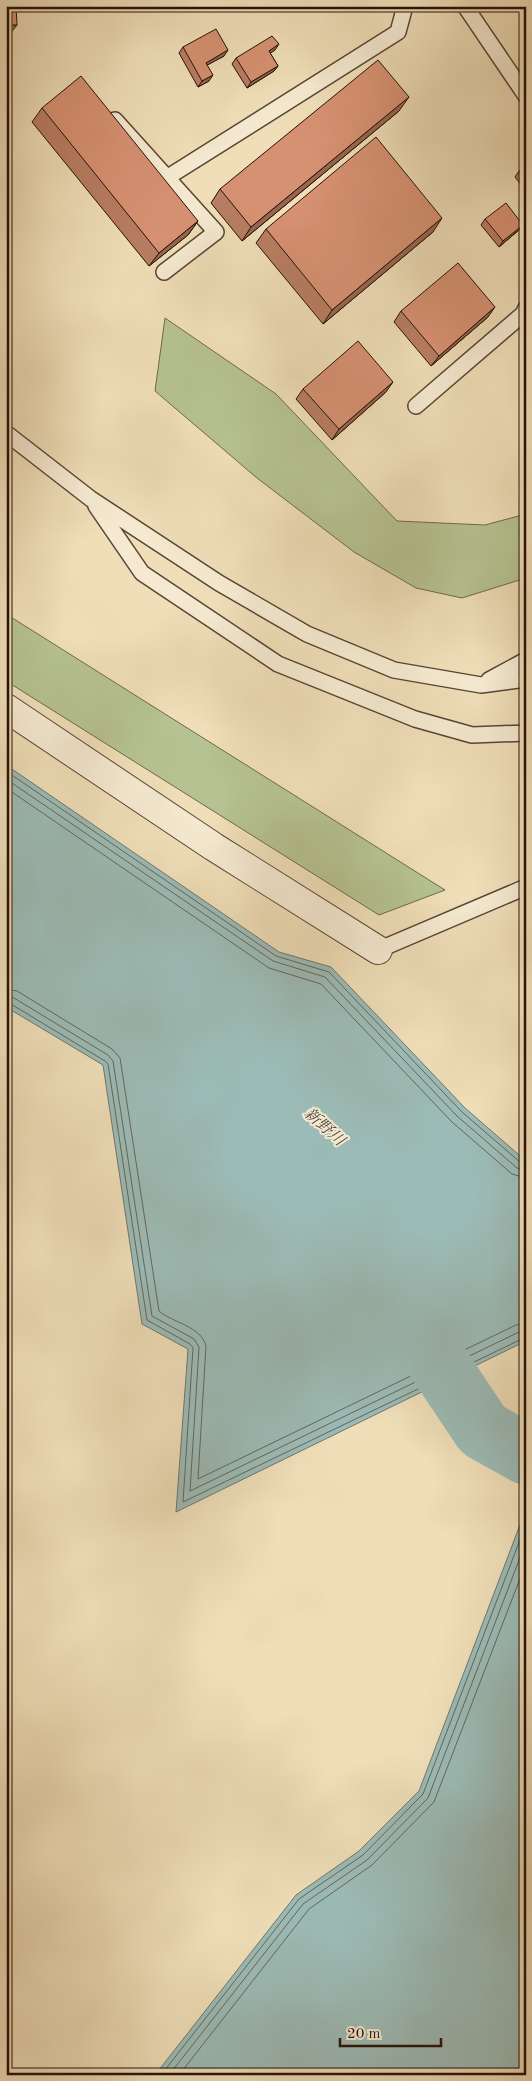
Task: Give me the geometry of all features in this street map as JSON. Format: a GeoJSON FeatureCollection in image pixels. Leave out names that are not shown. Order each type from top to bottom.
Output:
{"type":"FeatureCollection","features":[{"type":"Feature","properties":{"kind":"street"},"geometry":{"type":"LineString","coordinates":[[6,708],[214,847],[378,950]]}},
{"type":"Feature","properties":{"kind":"lane"},"geometry":{"type":"LineString","coordinates":[[168,177],[398,32],[405,6]]}},
{"type":"Feature","properties":{"kind":"lane"},"geometry":{"type":"LineString","coordinates":[[465,6],[526,96]]}},
{"type":"Feature","properties":{"kind":"lane"},"geometry":{"type":"LineString","coordinates":[[103,107],[216,232],[164,272]]}},
{"type":"Feature","properties":{"kind":"lane"},"geometry":{"type":"LineString","coordinates":[[416,406],[523,314],[526,308]]}},
{"type":"Feature","properties":{"kind":"lane"},"geometry":{"type":"LineString","coordinates":[[6,433],[91,499],[219,583],[306,634],[394,670],[481,685],[526,679]]}},
{"type":"Feature","properties":{"kind":"lane"},"geometry":{"type":"LineString","coordinates":[[91,499],[142,572],[278,664],[415,719],[453,730],[472,735],[526,733]]}},
{"type":"Feature","properties":{"kind":"lane"},"geometry":{"type":"LineString","coordinates":[[481,685],[526,660]]}},
{"type":"Feature","properties":{"kind":"lane"},"geometry":{"type":"LineString","coordinates":[[378,950],[526,887]]}},
{"type":"Feature","properties":{"kind":"green space"},"geometry":{"type":"Polygon","coordinates":[[[165,318],[276,394],[397,521],[485,525],[526,514],[526,578],[462,598],[416,588],[354,552],[257,478],[155,391],[165,318]]]}},
{"type":"Feature","properties":{"kind":"green space"},"geometry":{"type":"Polygon","coordinates":[[[6,614],[445,890],[379,915],[6,681],[6,614]]]}},
{"type":"Feature","properties":{"kind":"water"},"geometry":{"type":"Polygon","coordinates":[[[6,765],[279,952],[331,967],[465,1108],[526,1161],[526,1341],[176,1512],[188,1349],[142,1324],[103,1065],[6,1007],[6,765]]]}},
{"type":"Feature","properties":{"kind":"water"},"geometry":{"type":"Polygon","coordinates":[[[526,1509],[526,2075],[155,2075],[296,1895],[359,1851],[419,1791],[526,1509]]]}},
{"type":"Feature","properties":{"kind":"building"},"geometry":{"type":"Polygon","coordinates":[[[6,6],[16,6],[17,25],[6,25],[6,6]]]}},
{"type":"Feature","properties":{"kind":"building"},"geometry":{"type":"Polygon","coordinates":[[[216,29],[228,50],[206,63],[213,75],[202,81],[183,47],[216,29]]]}},
{"type":"Feature","properties":{"kind":"building"},"geometry":{"type":"Polygon","coordinates":[[[272,36],[279,44],[269,51],[278,66],[251,82],[236,58],[272,36]]]}},
{"type":"Feature","properties":{"kind":"building"},"geometry":{"type":"Polygon","coordinates":[[[378,60],[409,97],[251,227],[220,189],[378,60]]]}},
{"type":"Feature","properties":{"kind":"building"},"geometry":{"type":"Polygon","coordinates":[[[81,76],[198,221],[159,253],[42,108],[81,76]]]}},
{"type":"Feature","properties":{"kind":"building"},"geometry":{"type":"Polygon","coordinates":[[[376,137],[442,218],[332,310],[266,229],[376,137]]]}},
{"type":"Feature","properties":{"kind":"building"},"geometry":{"type":"Polygon","coordinates":[[[526,166],[526,180],[519,171],[526,166]]]}},
{"type":"Feature","properties":{"kind":"building"},"geometry":{"type":"Polygon","coordinates":[[[506,203],[523,225],[503,241],[485,219],[506,203]]]}},
{"type":"Feature","properties":{"kind":"building"},"geometry":{"type":"Polygon","coordinates":[[[458,263],[495,307],[439,356],[401,311],[458,263]]]}},
{"type":"Feature","properties":{"kind":"building"},"geometry":{"type":"Polygon","coordinates":[[[358,341],[393,382],[339,429],[303,389],[358,341]]]}},
{"type":"Feature","properties":{"kind":"waterway","name":"新野川"},"geometry":{"type":"LineString","coordinates":[[413,1302],[422,1339],[483,1430],[526,1454]]}}]}
